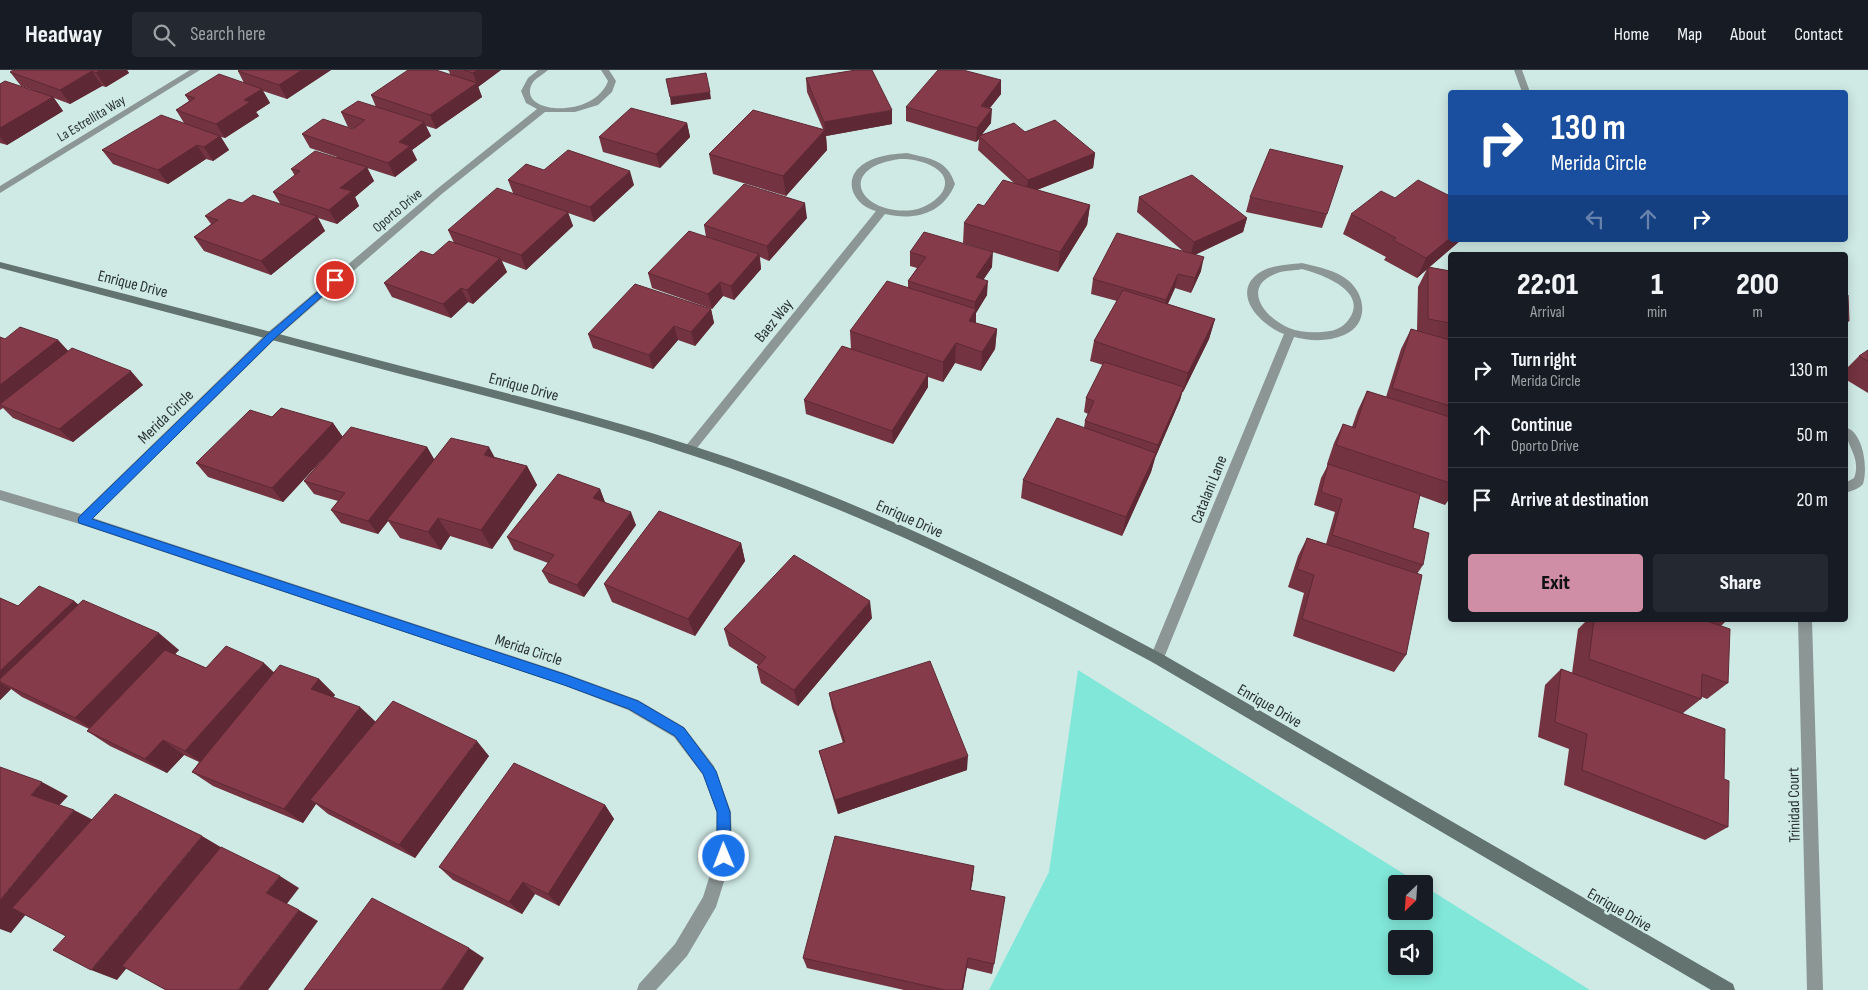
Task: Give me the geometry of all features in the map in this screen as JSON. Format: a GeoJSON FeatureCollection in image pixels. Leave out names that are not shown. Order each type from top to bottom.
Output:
{"type":"FeatureCollection","features":[{"type":"Feature","properties":{"kind":"street","name":"La Estrellita Way"},"geometry":{"type":"LineString","coordinates":[[0,190],[196,70]]}},
{"type":"Feature","properties":{"kind":"street"},"geometry":{"type":"LineString","coordinates":[[544,70],[529,81],[525,89],[526,97],[532,104],[543,109],[570,110],[596,102],[606,95],[611,88],[612,80],[605,70]]}},
{"type":"Feature","properties":{"kind":"street"},"geometry":{"type":"LineString","coordinates":[[1518,70],[1525,90]]}},
{"type":"Feature","properties":{"kind":"street","name":"Oporto Drive"},"geometry":{"type":"LineString","coordinates":[[271,336],[403,223],[543,109]]}},
{"type":"Feature","properties":{"kind":"street"},"geometry":{"type":"LineString","coordinates":[[890,157],[922,158],[944,170],[949,178],[950,187],[947,196],[938,204],[912,213],[897,214],[882,211],[859,197],[855,187],[857,177],[864,168],[876,161],[890,157]]}},
{"type":"Feature","properties":{"kind":"street","name":"Baez Way"},"geometry":{"type":"LineString","coordinates":[[689,450],[882,211]]}},
{"type":"Feature","properties":{"kind":"street","name":"Enrique Drive"},"geometry":{"type":"LineString","coordinates":[[0,265],[562,412],[689,450],[846,507],[963,560],[1079,616],[1157,658],[1727,990]]}},
{"type":"Feature","properties":{"kind":"street"},"geometry":{"type":"LineString","coordinates":[[1293,266],[1320,270],[1347,286],[1355,296],[1359,307],[1357,318],[1350,327],[1339,334],[1324,337],[1306,337],[1290,333],[1272,325],[1259,314],[1252,302],[1252,289],[1257,279],[1269,271],[1293,266]]}},
{"type":"Feature","properties":{"kind":"street","name":"Catalani Lane"},"geometry":{"type":"LineString","coordinates":[[1157,658],[1290,333]]}},
{"type":"Feature","properties":{"kind":"street","name":"Merida Circle"},"geometry":{"type":"LineString","coordinates":[[83,520],[271,336]]}},
{"type":"Feature","properties":{"kind":"street"},"geometry":{"type":"LineString","coordinates":[[1848,433],[1854,439],[1863,455],[1865,469],[1858,481],[1848,486]]}},
{"type":"Feature","properties":{"kind":"street","name":"Merida Circle"},"geometry":{"type":"LineString","coordinates":[[0,495],[83,520],[564,679],[633,705],[679,732],[709,771],[724,812],[724,856],[710,901],[681,950],[645,990]]}},
{"type":"Feature","properties":{"kind":"street","name":"Trinidad Court"},"geometry":{"type":"LineString","coordinates":[[1805,622],[1815,990]]}},
{"type":"Feature","properties":{"kind":"green space"},"geometry":{"type":"Polygon","coordinates":[[[1078,670],[1406,875],[1388,875],[1388,920],[1433,920],[1433,892],[1590,990],[989,990],[1049,872],[1078,670]]]}},
{"type":"Feature","properties":{"kind":"building"},"geometry":{"type":"Polygon","coordinates":[[[13,70],[100,70],[96,73],[92,71],[60,90],[10,72],[13,70]]]}},
{"type":"Feature","properties":{"kind":"building"},"geometry":{"type":"Polygon","coordinates":[[[239,70],[302,70],[279,85],[239,70]]]}},
{"type":"Feature","properties":{"kind":"building"},"geometry":{"type":"Polygon","coordinates":[[[408,70],[436,70],[477,83],[430,115],[371,95],[408,70]]]}},
{"type":"Feature","properties":{"kind":"building"},"geometry":{"type":"Polygon","coordinates":[[[464,70],[477,70],[473,73],[464,70]]]}},
{"type":"Feature","properties":{"kind":"building"},"geometry":{"type":"Polygon","coordinates":[[[856,70],[872,70],[892,110],[824,122],[806,78],[856,70]]]}},
{"type":"Feature","properties":{"kind":"building"},"geometry":{"type":"Polygon","coordinates":[[[938,70],[963,70],[1001,80],[981,106],[992,109],[977,128],[906,107],[938,70]]]}},
{"type":"Feature","properties":{"kind":"building"},"geometry":{"type":"Polygon","coordinates":[[[706,73],[710,92],[670,97],[666,79],[706,73]]]}},
{"type":"Feature","properties":{"kind":"building"},"geometry":{"type":"Polygon","coordinates":[[[219,74],[262,89],[244,100],[250,102],[216,124],[176,110],[195,98],[185,95],[219,74]]]}},
{"type":"Feature","properties":{"kind":"building"},"geometry":{"type":"Polygon","coordinates":[[[5,81],[53,97],[0,128],[0,84],[5,81]]]}},
{"type":"Feature","properties":{"kind":"building"},"geometry":{"type":"Polygon","coordinates":[[[358,101],[424,122],[399,142],[410,146],[388,163],[302,134],[323,119],[353,129],[365,120],[341,112],[358,101]]]}},
{"type":"Feature","properties":{"kind":"building"},"geometry":{"type":"Polygon","coordinates":[[[631,108],[687,123],[656,154],[599,137],[631,108]]]}},
{"type":"Feature","properties":{"kind":"building"},"geometry":{"type":"Polygon","coordinates":[[[753,110],[825,130],[783,176],[709,154],[753,110]]]}},
{"type":"Feature","properties":{"kind":"building"},"geometry":{"type":"Polygon","coordinates":[[[161,115],[220,136],[204,147],[197,145],[158,170],[102,150],[161,115]]]}},
{"type":"Feature","properties":{"kind":"building"},"geometry":{"type":"Polygon","coordinates":[[[1055,120],[1095,153],[1028,180],[979,136],[1014,123],[1025,132],[1055,120]]]}},
{"type":"Feature","properties":{"kind":"building"},"geometry":{"type":"Polygon","coordinates":[[[1270,149],[1343,166],[1327,214],[1250,197],[1270,149]]]}},
{"type":"Feature","properties":{"kind":"building"},"geometry":{"type":"Polygon","coordinates":[[[568,150],[630,171],[590,207],[508,180],[526,164],[544,170],[568,150]]]}},
{"type":"Feature","properties":{"kind":"building"},"geometry":{"type":"Polygon","coordinates":[[[315,151],[367,167],[340,188],[352,191],[329,210],[273,192],[300,171],[291,169],[315,151]]]}},
{"type":"Feature","properties":{"kind":"building"},"geometry":{"type":"Polygon","coordinates":[[[1192,175],[1247,218],[1194,242],[1139,197],[1192,175]]]}},
{"type":"Feature","properties":{"kind":"building"},"geometry":{"type":"Polygon","coordinates":[[[1003,180],[1090,205],[1060,252],[964,223],[978,204],[984,206],[1003,180]]]}},
{"type":"Feature","properties":{"kind":"building"},"geometry":{"type":"Polygon","coordinates":[[[1418,180],[1448,195],[1448,240],[1426,258],[1393,240],[1396,238],[1351,214],[1381,191],[1395,198],[1418,180]]]}},
{"type":"Feature","properties":{"kind":"building"},"geometry":{"type":"Polygon","coordinates":[[[744,184],[805,203],[767,246],[704,225],[744,184]]]}},
{"type":"Feature","properties":{"kind":"building"},"geometry":{"type":"Polygon","coordinates":[[[497,188],[568,212],[521,255],[448,230],[497,188]]]}},
{"type":"Feature","properties":{"kind":"building"},"geometry":{"type":"Polygon","coordinates":[[[253,195],[317,216],[261,261],[194,237],[218,220],[205,216],[229,199],[242,203],[253,195]]]}},
{"type":"Feature","properties":{"kind":"building"},"geometry":{"type":"Polygon","coordinates":[[[689,231],[759,254],[731,286],[720,282],[708,294],[648,273],[689,231]]]}},
{"type":"Feature","properties":{"kind":"building"},"geometry":{"type":"Polygon","coordinates":[[[924,232],[993,252],[976,277],[988,281],[975,302],[908,281],[926,257],[910,252],[924,232]]]}},
{"type":"Feature","properties":{"kind":"building"},"geometry":{"type":"Polygon","coordinates":[[[1117,233],[1204,257],[1195,278],[1178,274],[1166,300],[1093,279],[1117,233]]]}},
{"type":"Feature","properties":{"kind":"building"},"geometry":{"type":"Polygon","coordinates":[[[449,241],[500,258],[467,290],[461,288],[443,304],[384,283],[421,251],[433,255],[449,241]]]}},
{"type":"Feature","properties":{"kind":"building"},"geometry":{"type":"Polygon","coordinates":[[[1428,267],[1448,271],[1448,323],[1428,319],[1428,267]]]}},
{"type":"Feature","properties":{"kind":"building"},"geometry":{"type":"Polygon","coordinates":[[[887,281],[976,309],[969,321],[997,329],[982,352],[956,343],[943,362],[850,331],[887,281]]]}},
{"type":"Feature","properties":{"kind":"building"},"geometry":{"type":"Polygon","coordinates":[[[635,284],[711,309],[691,332],[674,326],[649,355],[588,334],[635,284]]]}},
{"type":"Feature","properties":{"kind":"building"},"geometry":{"type":"Polygon","coordinates":[[[1123,290],[1215,319],[1188,373],[1094,341],[1123,290]]]}},
{"type":"Feature","properties":{"kind":"building"},"geometry":{"type":"Polygon","coordinates":[[[20,327],[58,340],[0,385],[0,337],[5,339],[20,327]]]}},
{"type":"Feature","properties":{"kind":"building"},"geometry":{"type":"Polygon","coordinates":[[[1411,329],[1448,339],[1448,405],[1392,388],[1411,329]]]}},
{"type":"Feature","properties":{"kind":"building"},"geometry":{"type":"Polygon","coordinates":[[[842,346],[928,374],[892,431],[804,400],[842,346]]]}},
{"type":"Feature","properties":{"kind":"building"},"geometry":{"type":"Polygon","coordinates":[[[72,348],[131,371],[59,429],[0,405],[0,404],[72,348]]]}},
{"type":"Feature","properties":{"kind":"building"},"geometry":{"type":"Polygon","coordinates":[[[1868,350],[1868,361],[1859,356],[1868,350]]]}},
{"type":"Feature","properties":{"kind":"building"},"geometry":{"type":"Polygon","coordinates":[[[1104,362],[1184,387],[1158,445],[1085,421],[1094,401],[1086,398],[1104,362]]]}},
{"type":"Feature","properties":{"kind":"building"},"geometry":{"type":"Polygon","coordinates":[[[1367,391],[1448,416],[1448,482],[1336,445],[1343,424],[1355,428],[1367,391]]]}},
{"type":"Feature","properties":{"kind":"building"},"geometry":{"type":"Polygon","coordinates":[[[281,408],[333,423],[272,488],[196,463],[250,410],[272,417],[281,408]]]}},
{"type":"Feature","properties":{"kind":"building"},"geometry":{"type":"Polygon","coordinates":[[[1057,418],[1156,453],[1126,517],[1023,480],[1057,418]]]}},
{"type":"Feature","properties":{"kind":"building"},"geometry":{"type":"Polygon","coordinates":[[[351,427],[427,447],[368,521],[331,510],[345,493],[304,481],[351,427]]]}},
{"type":"Feature","properties":{"kind":"building"},"geometry":{"type":"Polygon","coordinates":[[[451,438],[489,447],[484,455],[527,466],[481,530],[438,518],[428,532],[387,520],[451,438]]]}},
{"type":"Feature","properties":{"kind":"building"},"geometry":{"type":"Polygon","coordinates":[[[1328,464],[1420,494],[1413,528],[1429,533],[1423,565],[1332,535],[1342,499],[1321,492],[1328,464]]]}},
{"type":"Feature","properties":{"kind":"building"},"geometry":{"type":"Polygon","coordinates":[[[558,474],[600,489],[593,498],[631,512],[577,585],[542,571],[554,555],[507,537],[558,474]]]}},
{"type":"Feature","properties":{"kind":"building"},"geometry":{"type":"Polygon","coordinates":[[[659,511],[741,543],[688,619],[604,584],[659,511]]]}},
{"type":"Feature","properties":{"kind":"building"},"geometry":{"type":"Polygon","coordinates":[[[1307,538],[1422,575],[1406,655],[1302,619],[1314,575],[1297,569],[1307,538]]]}},
{"type":"Feature","properties":{"kind":"building"},"geometry":{"type":"Polygon","coordinates":[[[794,555],[870,601],[794,690],[757,667],[766,657],[724,629],[794,555]]]}},
{"type":"Feature","properties":{"kind":"building"},"geometry":{"type":"Polygon","coordinates":[[[39,586],[74,601],[0,671],[0,598],[18,606],[39,586]]]}},
{"type":"Feature","properties":{"kind":"building"},"geometry":{"type":"Polygon","coordinates":[[[83,600],[159,633],[75,718],[0,682],[0,679],[83,600]]]}},
{"type":"Feature","properties":{"kind":"building"},"geometry":{"type":"Polygon","coordinates":[[[1594,622],[1710,622],[1730,629],[1728,683],[1702,674],[1701,699],[1589,659],[1594,622]]]}},
{"type":"Feature","properties":{"kind":"building"},"geometry":{"type":"Polygon","coordinates":[[[226,646],[264,663],[185,751],[163,740],[145,759],[87,731],[165,650],[206,668],[226,646]]]}},
{"type":"Feature","properties":{"kind":"building"},"geometry":{"type":"Polygon","coordinates":[[[930,661],[968,756],[835,800],[819,751],[845,742],[829,693],[930,661]]]}},
{"type":"Feature","properties":{"kind":"building"},"geometry":{"type":"Polygon","coordinates":[[[280,665],[319,679],[311,689],[360,707],[284,809],[192,772],[280,665]]]}},
{"type":"Feature","properties":{"kind":"building"},"geometry":{"type":"Polygon","coordinates":[[[1561,669],[1725,729],[1724,779],[1729,781],[1728,827],[1582,770],[1587,734],[1555,722],[1561,669]]]}},
{"type":"Feature","properties":{"kind":"building"},"geometry":{"type":"Polygon","coordinates":[[[393,701],[477,741],[399,845],[310,800],[393,701]]]}},
{"type":"Feature","properties":{"kind":"building"},"geometry":{"type":"Polygon","coordinates":[[[514,763],[605,805],[548,894],[523,882],[509,902],[439,867],[514,763]]]}},
{"type":"Feature","properties":{"kind":"building"},"geometry":{"type":"Polygon","coordinates":[[[0,767],[42,782],[31,795],[74,810],[0,900],[0,767]]]}},
{"type":"Feature","properties":{"kind":"building"},"geometry":{"type":"Polygon","coordinates":[[[115,794],[202,836],[91,970],[53,950],[66,936],[12,908],[115,794]]]}},
{"type":"Feature","properties":{"kind":"building"},"geometry":{"type":"Polygon","coordinates":[[[835,836],[974,866],[970,890],[1005,897],[994,964],[968,958],[962,990],[945,990],[803,958],[835,836]]]}},
{"type":"Feature","properties":{"kind":"building"},"geometry":{"type":"Polygon","coordinates":[[[221,847],[280,876],[266,893],[299,910],[238,990],[166,990],[122,966],[221,847]]]}},
{"type":"Feature","properties":{"kind":"building"},"geometry":{"type":"Polygon","coordinates":[[[372,898],[469,948],[441,990],[304,990],[372,898]]]}},
{"type":"Feature","properties":{"kind":"route"},"geometry":{"type":"LineString","coordinates":[[335,280],[271,336],[83,520],[564,679],[633,705],[679,732],[709,771],[724,812],[724,856]]}}]}
